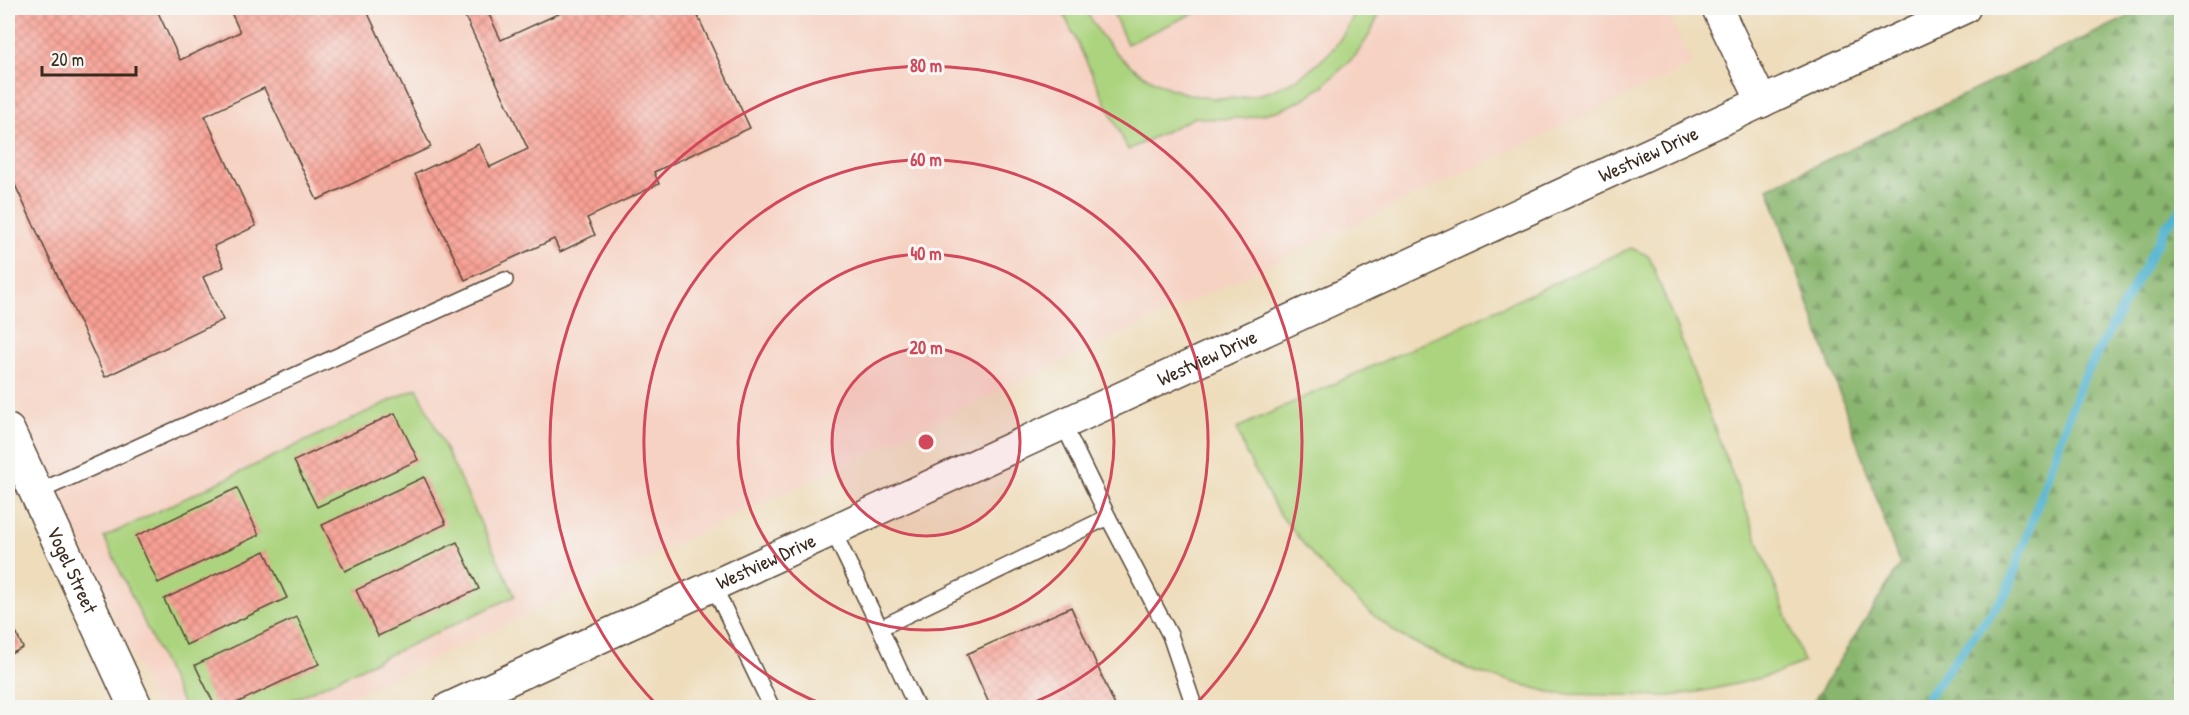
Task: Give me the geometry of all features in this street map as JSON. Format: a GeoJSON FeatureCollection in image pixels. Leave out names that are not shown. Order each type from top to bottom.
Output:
{"type":"FeatureCollection","features":[{"type":"Feature","properties":{"kind":"street"},"geometry":{"type":"LineString","coordinates":[[1717,8],[1762,102]]}},
{"type":"Feature","properties":{"kind":"street","name":"Westview Drive"},"geometry":{"type":"LineString","coordinates":[[448,708],[1965,8]]}},
{"type":"Feature","properties":{"kind":"street","name":"Vogel Street"},"geometry":{"type":"LineString","coordinates":[[8,431],[136,708]]}},
{"type":"Feature","properties":{"kind":"lane"},"geometry":{"type":"LineString","coordinates":[[36,493],[505,280]]}},
{"type":"Feature","properties":{"kind":"lane"},"geometry":{"type":"LineString","coordinates":[[1063,424],[1108,517],[1170,635],[1193,708]]}},
{"type":"Feature","properties":{"kind":"lane"},"geometry":{"type":"LineString","coordinates":[[880,628],[1108,517]]}},
{"type":"Feature","properties":{"kind":"lane"},"geometry":{"type":"LineString","coordinates":[[833,531],[917,708]]}},
{"type":"Feature","properties":{"kind":"lane"},"geometry":{"type":"LineString","coordinates":[[713,585],[772,708]]}},
{"type":"Feature","properties":{"kind":"shaded area"},"geometry":{"type":"Polygon","coordinates":[[[8,8],[1665,8],[1692,65],[330,707],[156,708],[8,383],[8,8]]]}},
{"type":"Feature","properties":{"kind":"green space"},"geometry":{"type":"Polygon","coordinates":[[[1061,8],[1085,8],[1105,40],[1131,66],[1162,85],[1195,96],[1230,98],[1264,93],[1298,78],[1333,49],[1357,8],[1382,8],[1370,34],[1356,55],[1322,87],[1302,100],[1280,110],[1246,118],[1195,117],[1128,150],[1061,8]]]}},
{"type":"Feature","properties":{"kind":"green space"},"geometry":{"type":"Polygon","coordinates":[[[1111,8],[1205,8],[1127,44],[1111,8]]]}},
{"type":"Feature","properties":{"kind":"green space"},"geometry":{"type":"Polygon","coordinates":[[[2147,8],[2181,8],[2181,707],[1810,707],[1900,565],[1768,188],[2147,8]]]}},
{"type":"Feature","properties":{"kind":"green space"},"geometry":{"type":"Polygon","coordinates":[[[1631,248],[1649,256],[1804,662],[1753,680],[1671,696],[1557,694],[1472,671],[1401,636],[1372,614],[1319,563],[1278,512],[1246,454],[1237,428],[1631,248]]]}},
{"type":"Feature","properties":{"kind":"green space"},"geometry":{"type":"Polygon","coordinates":[[[417,388],[515,596],[278,707],[184,707],[104,537],[417,388]]]}},
{"type":"Feature","properties":{"kind":"building"},"geometry":{"type":"Polygon","coordinates":[[[8,8],[156,8],[180,60],[240,32],[229,8],[370,8],[366,9],[431,147],[317,200],[264,88],[205,116],[256,226],[214,246],[224,267],[203,277],[223,320],[105,377],[8,170],[8,8]]]}},
{"type":"Feature","properties":{"kind":"building"},"geometry":{"type":"Polygon","coordinates":[[[461,8],[486,8],[501,40],[560,13],[558,8],[694,8],[750,128],[654,172],[659,184],[587,218],[595,235],[560,252],[554,239],[465,280],[415,174],[479,144],[490,167],[528,149],[461,8]]]}},
{"type":"Feature","properties":{"kind":"building"},"geometry":{"type":"Polygon","coordinates":[[[395,413],[418,460],[317,507],[294,461],[395,413]]]}},
{"type":"Feature","properties":{"kind":"building"},"geometry":{"type":"Polygon","coordinates":[[[424,477],[446,524],[345,571],[322,525],[424,477]]]}},
{"type":"Feature","properties":{"kind":"building"},"geometry":{"type":"Polygon","coordinates":[[[237,488],[259,535],[158,583],[136,536],[237,488]]]}},
{"type":"Feature","properties":{"kind":"building"},"geometry":{"type":"Polygon","coordinates":[[[457,542],[479,589],[378,636],[356,590],[457,542]]]}},
{"type":"Feature","properties":{"kind":"building"},"geometry":{"type":"Polygon","coordinates":[[[265,551],[287,598],[186,645],[164,599],[265,551]]]}},
{"type":"Feature","properties":{"kind":"building"},"geometry":{"type":"Polygon","coordinates":[[[1071,607],[1116,708],[991,708],[967,654],[1071,607]]]}},
{"type":"Feature","properties":{"kind":"building"},"geometry":{"type":"Polygon","coordinates":[[[8,615],[23,648],[8,655],[8,615]]]}},
{"type":"Feature","properties":{"kind":"building"},"geometry":{"type":"Polygon","coordinates":[[[297,617],[319,664],[226,708],[216,708],[195,665],[297,617]]]}},
{"type":"Feature","properties":{"kind":"waterway"},"geometry":{"type":"LineString","coordinates":[[1919,708],[2007,592],[2079,387],[2167,225],[2182,208]]}}]}
